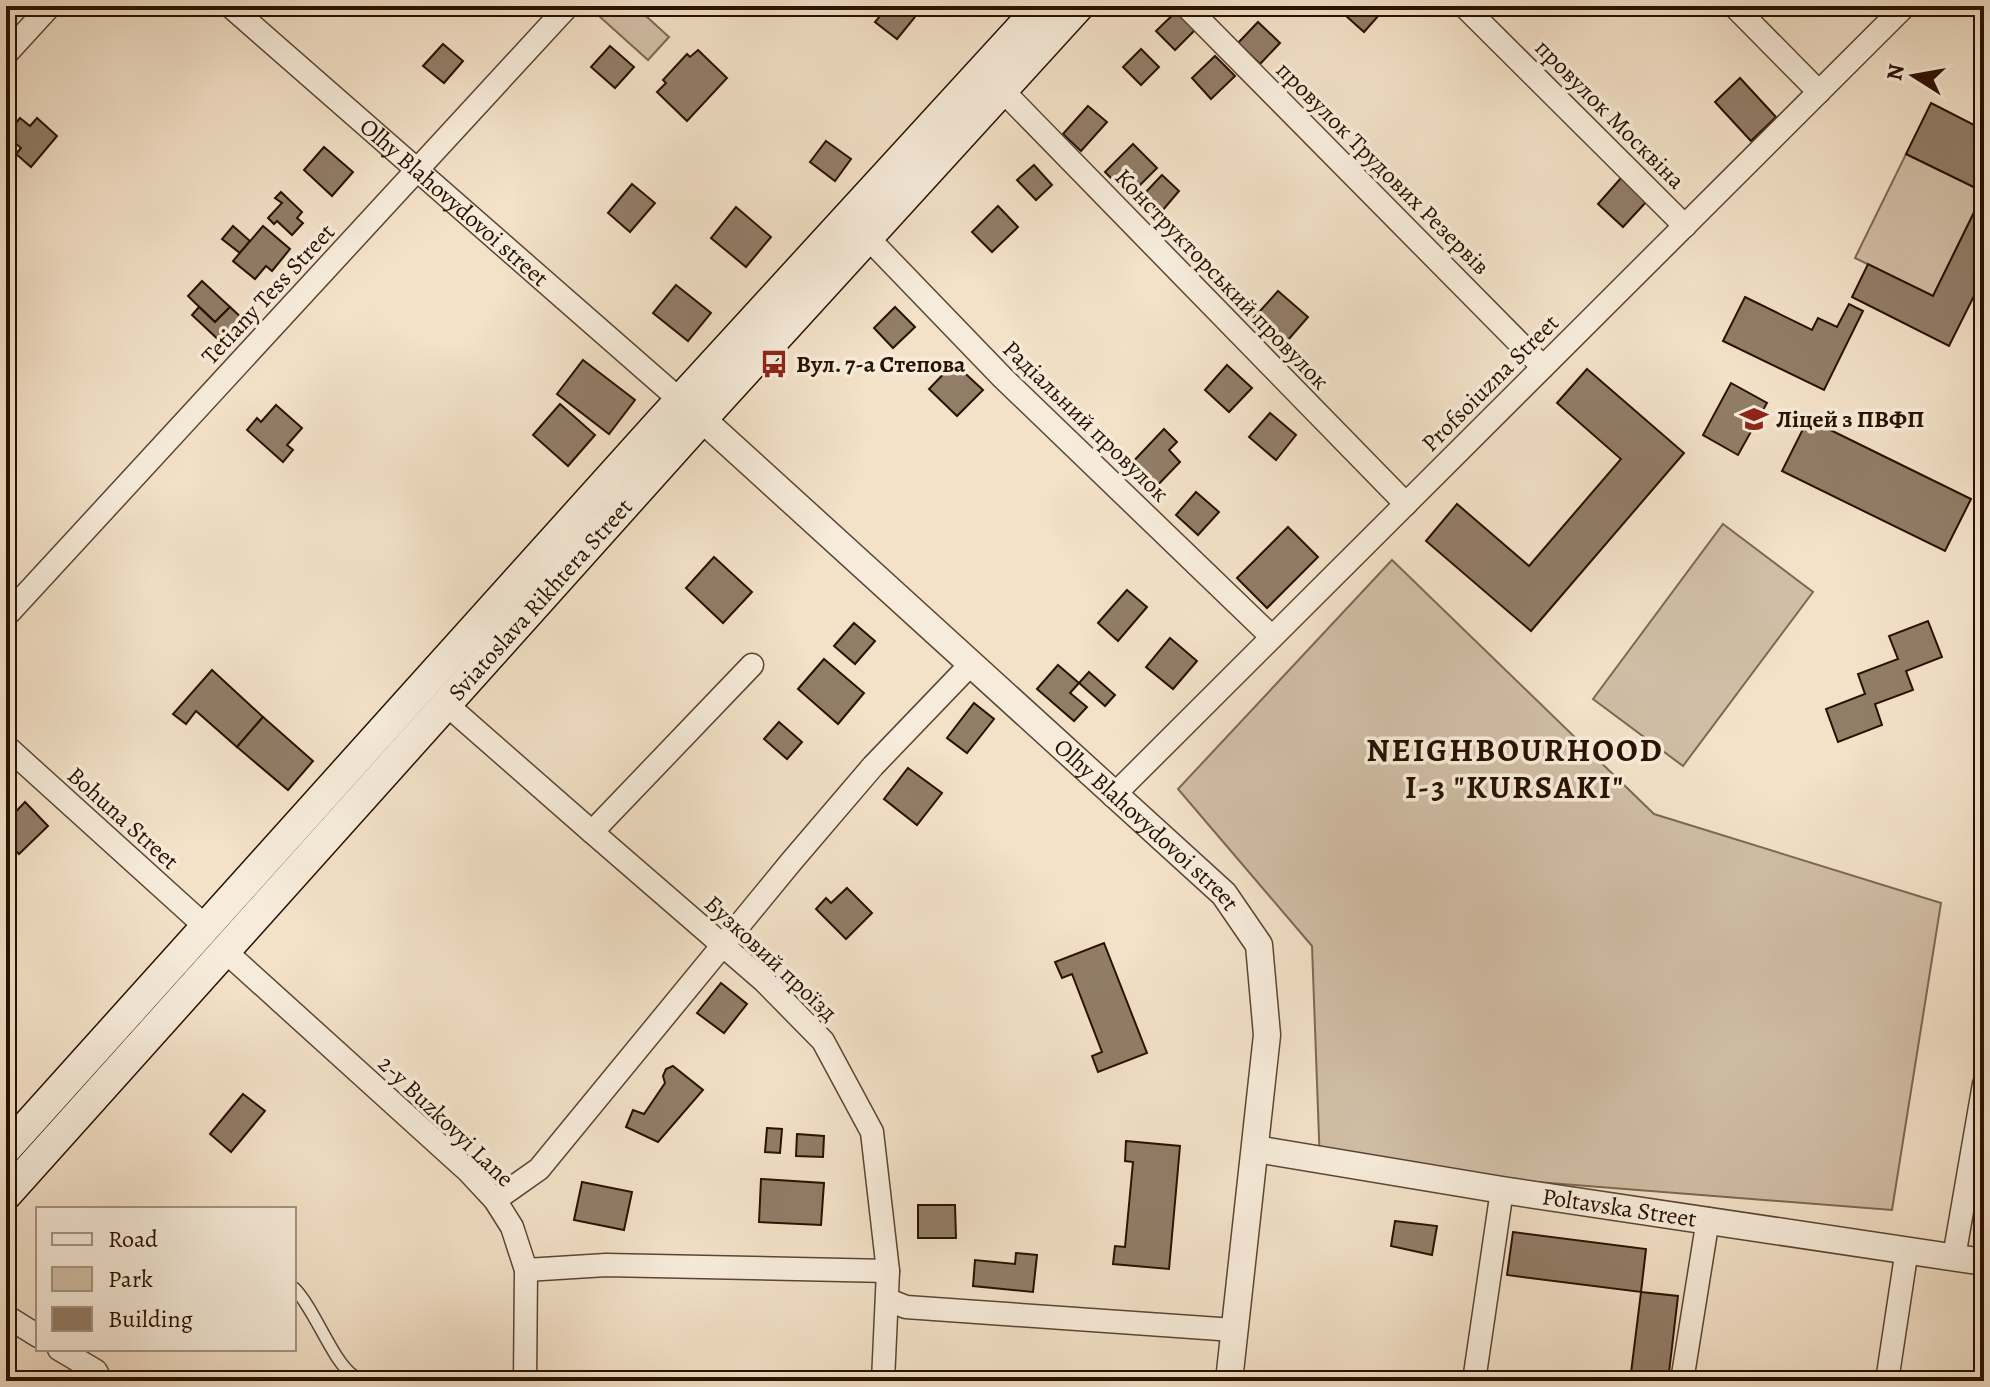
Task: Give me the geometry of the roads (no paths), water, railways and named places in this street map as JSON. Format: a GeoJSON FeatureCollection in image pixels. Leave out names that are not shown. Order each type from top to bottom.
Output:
{"type":"FeatureCollection","features":[{"type":"Feature","properties":{"kind":"main road","name":"Sviatoslava Rikhtera Street"},"geometry":{"type":"LineString","coordinates":[[6,1195],[446,704],[691,410],[1041,6]]}},
{"type":"Feature","properties":{"kind":"main road","name":"Sviatoslava Rikhtera Street"},"geometry":{"type":"LineString","coordinates":[[6,1149],[206,927],[691,410],[868,238],[1079,6]]}},
{"type":"Feature","properties":{"kind":"street"},"geometry":{"type":"LineString","coordinates":[[6,54],[50,6]]}},
{"type":"Feature","properties":{"kind":"street","name":"Olhy Blahovydovoi street"},"geometry":{"type":"LineString","coordinates":[[230,6],[691,410],[1224,894],[1259,945],[1267,1035],[1229,1381]]}},
{"type":"Feature","properties":{"kind":"street","name":"Tetiany Tess Street"},"geometry":{"type":"LineString","coordinates":[[6,616],[568,6]]}},
{"type":"Feature","properties":{"kind":"street","name":"провулок Трудових Резервів"},"geometry":{"type":"LineString","coordinates":[[1186,6],[1543,367]]}},
{"type":"Feature","properties":{"kind":"street","name":"провулок Москвіна"},"geometry":{"type":"LineString","coordinates":[[1464,6],[1685,226]]}},
{"type":"Feature","properties":{"kind":"street"},"geometry":{"type":"LineString","coordinates":[[1734,6],[1819,92]]}},
{"type":"Feature","properties":{"kind":"street","name":"Profsoiuzna Street"},"geometry":{"type":"LineString","coordinates":[[1113,796],[1905,6]]}},
{"type":"Feature","properties":{"kind":"street","name":"Конструкторський провулок"},"geometry":{"type":"LineString","coordinates":[[1002,90],[1406,504]]}},
{"type":"Feature","properties":{"kind":"street","name":"Радіальний провулок"},"geometry":{"type":"LineString","coordinates":[[868,238],[1003,378],[1272,637]]}},
{"type":"Feature","properties":{"kind":"street"},"geometry":{"type":"LineString","coordinates":[[592,832],[752,665]]}},
{"type":"Feature","properties":{"kind":"street"},"geometry":{"type":"LineString","coordinates":[[495,1200],[539,1169],[721,944],[873,766],[970,665]]}},
{"type":"Feature","properties":{"kind":"street","name":"Бузковий проїзд"},"geometry":{"type":"LineString","coordinates":[[446,704],[764,981],[823,1041],[872,1132],[888,1271],[883,1381]]}},
{"type":"Feature","properties":{"kind":"street","name":"Bohuna Street"},"geometry":{"type":"LineString","coordinates":[[6,746],[206,927]]}},
{"type":"Feature","properties":{"kind":"street","name":"2-y Buzkovyi Lane"},"geometry":{"type":"LineString","coordinates":[[225,951],[468,1171],[495,1200],[512,1227],[526,1270],[525,1381]]}},
{"type":"Feature","properties":{"kind":"street"},"geometry":{"type":"LineString","coordinates":[[1954,1257],[1984,1084]]}},
{"type":"Feature","properties":{"kind":"street","name":"Poltavska Street"},"geometry":{"type":"LineString","coordinates":[[1256,1149],[1502,1190],[1984,1262]]}},
{"type":"Feature","properties":{"kind":"street"},"geometry":{"type":"LineString","coordinates":[[1474,1381],[1502,1190]]}},
{"type":"Feature","properties":{"kind":"street"},"geometry":{"type":"LineString","coordinates":[[1682,1381],[1708,1219]]}},
{"type":"Feature","properties":{"kind":"street"},"geometry":{"type":"LineString","coordinates":[[1887,1381],[1907,1249]]}},
{"type":"Feature","properties":{"kind":"street"},"geometry":{"type":"LineString","coordinates":[[526,1270],[606,1265],[888,1271]]}},
{"type":"Feature","properties":{"kind":"street"},"geometry":{"type":"LineString","coordinates":[[888,1300],[906,1307],[1234,1330]]}},
{"type":"Feature","properties":{"kind":"street"},"geometry":{"type":"LineString","coordinates":[[6,1316],[36,1335]]}},
{"type":"Feature","properties":{"kind":"street"},"geometry":{"type":"LineString","coordinates":[[62,1351],[96,1371],[101,1381]]}},
{"type":"Feature","properties":{"kind":"lane"},"geometry":{"type":"LineString","coordinates":[[296,1290],[306,1301],[332,1350],[353,1376],[372,1381]]}},
{"type":"Feature","properties":{"kind":"place","name":"Вул. 7-а Степова"},"geometry":{"type":"Point","coordinates":[774,364]}},
{"type":"Feature","properties":{"kind":"place","name":"Ліцей з ПВФП"},"geometry":{"type":"Point","coordinates":[1754,419]}},
{"type":"Feature","properties":{"kind":"district","name":"NEIGHBOURHOOD I-3 \"KURSAKI\""},"geometry":{"type":"Point","coordinates":[1515,768]}}]}
